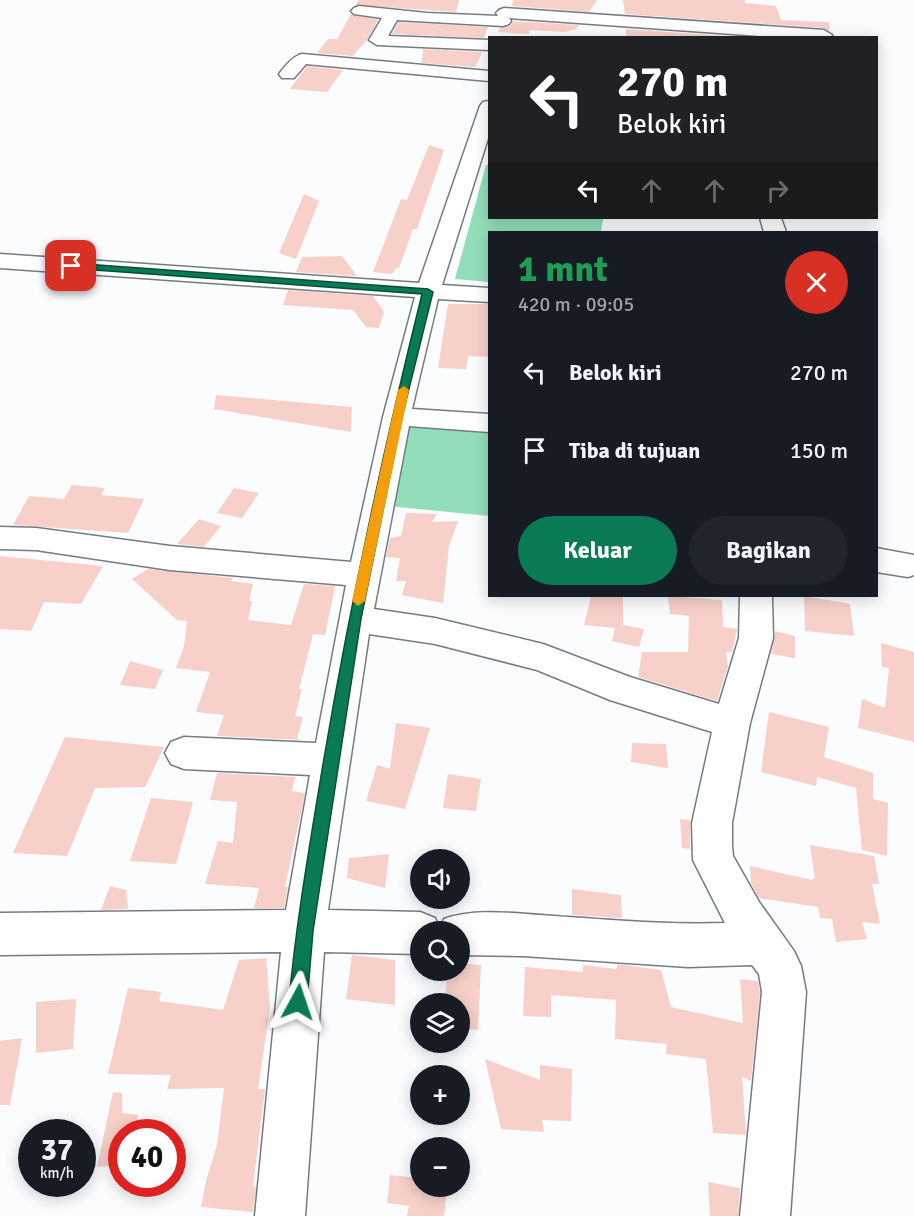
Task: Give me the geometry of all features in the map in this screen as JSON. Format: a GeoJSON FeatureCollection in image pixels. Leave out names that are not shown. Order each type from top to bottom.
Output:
{"type":"FeatureCollection","features":[{"type":"Feature","properties":{"kind":"street"},"geometry":{"type":"LineString","coordinates":[[722,9],[723,27]]}},
{"type":"Feature","properties":{"kind":"street"},"geometry":{"type":"LineString","coordinates":[[387,10],[377,40],[488,45]]}},
{"type":"Feature","properties":{"kind":"street"},"geometry":{"type":"LineString","coordinates":[[359,11],[504,11],[824,35]]}},
{"type":"Feature","properties":{"kind":"street"},"geometry":{"type":"LineString","coordinates":[[502,36],[504,11]]}},
{"type":"Feature","properties":{"kind":"street"},"geometry":{"type":"LineString","coordinates":[[288,74],[302,59],[488,76]]}},
{"type":"Feature","properties":{"kind":"street"},"geometry":{"type":"LineString","coordinates":[[280,1216],[304,931],[355,619],[397,417],[428,292],[481,154],[488,112]]}},
{"type":"Feature","properties":{"kind":"street"},"geometry":{"type":"LineString","coordinates":[[0,261],[488,295]]}},
{"type":"Feature","properties":{"kind":"street"},"geometry":{"type":"LineString","coordinates":[[397,417],[488,423]]}},
{"type":"Feature","properties":{"kind":"street"},"geometry":{"type":"LineString","coordinates":[[0,538],[36,538],[170,558],[364,575]]}},
{"type":"Feature","properties":{"kind":"street"},"geometry":{"type":"LineString","coordinates":[[878,560],[908,565]]}},
{"type":"Feature","properties":{"kind":"street"},"geometry":{"type":"LineString","coordinates":[[756,597],[756,638],[732,723],[712,823],[713,860],[744,917],[779,966],[784,992],[765,1216]]}},
{"type":"Feature","properties":{"kind":"street"},"geometry":{"type":"LineString","coordinates":[[355,619],[435,631],[543,658],[623,690],[732,723]]}},
{"type":"Feature","properties":{"kind":"street"},"geometry":{"type":"LineString","coordinates":[[183,753],[332,760]]}},
{"type":"Feature","properties":{"kind":"street"},"geometry":{"type":"LineString","coordinates":[[0,934],[304,931],[410,933]]}},
{"type":"Feature","properties":{"kind":"street"},"geometry":{"type":"LineString","coordinates":[[470,934],[524,935],[688,946],[763,943]]}},
{"type":"Feature","properties":{"kind":"green space"},"geometry":{"type":"Polygon","coordinates":[[[486,165],[488,165],[488,219],[603,219],[601,231],[488,231],[488,282],[455,279],[486,165]]]}},
{"type":"Feature","properties":{"kind":"green space"},"geometry":{"type":"Polygon","coordinates":[[[407,421],[488,427],[488,516],[388,506],[407,421]]]}},
{"type":"Feature","properties":{"kind":"building"},"geometry":{"type":"Polygon","coordinates":[[[358,0],[459,0],[456,12],[356,5],[358,0]]]}},
{"type":"Feature","properties":{"kind":"building"},"geometry":{"type":"Polygon","coordinates":[[[514,0],[597,0],[589,12],[511,6],[514,0]]]}},
{"type":"Feature","properties":{"kind":"building"},"geometry":{"type":"Polygon","coordinates":[[[623,0],[745,0],[745,3],[776,6],[781,20],[829,22],[829,31],[824,28],[625,14],[623,0]]]}},
{"type":"Feature","properties":{"kind":"building"},"geometry":{"type":"Polygon","coordinates":[[[351,14],[378,20],[367,40],[353,56],[317,53],[328,39],[337,39],[351,14]]]}},
{"type":"Feature","properties":{"kind":"building"},"geometry":{"type":"Polygon","coordinates":[[[513,21],[579,25],[576,29],[564,32],[530,30],[529,34],[498,32],[500,28],[510,26],[513,21]]]}},
{"type":"Feature","properties":{"kind":"building"},"geometry":{"type":"Polygon","coordinates":[[[398,22],[488,27],[484,38],[392,34],[398,22]]]}},
{"type":"Feature","properties":{"kind":"building"},"geometry":{"type":"Polygon","coordinates":[[[626,29],[723,36],[626,36],[626,29]]]}},
{"type":"Feature","properties":{"kind":"building"},"geometry":{"type":"Polygon","coordinates":[[[423,49],[481,52],[481,55],[475,67],[422,63],[423,49]]]}},
{"type":"Feature","properties":{"kind":"building"},"geometry":{"type":"Polygon","coordinates":[[[307,66],[343,70],[327,92],[290,89],[307,66]]]}},
{"type":"Feature","properties":{"kind":"building"},"geometry":{"type":"Polygon","coordinates":[[[429,145],[444,150],[417,229],[413,229],[399,268],[396,268],[392,274],[373,272],[401,199],[407,200],[429,145]]]}},
{"type":"Feature","properties":{"kind":"building"},"geometry":{"type":"Polygon","coordinates":[[[304,194],[319,201],[296,259],[279,253],[304,194]]]}},
{"type":"Feature","properties":{"kind":"building"},"geometry":{"type":"Polygon","coordinates":[[[342,256],[357,276],[296,272],[302,257],[342,256]]]}},
{"type":"Feature","properties":{"kind":"building"},"geometry":{"type":"Polygon","coordinates":[[[288,290],[373,296],[384,312],[379,328],[366,327],[353,310],[283,305],[288,290]]]}},
{"type":"Feature","properties":{"kind":"building"},"geometry":{"type":"Polygon","coordinates":[[[448,304],[488,304],[488,357],[468,356],[466,369],[438,368],[448,304]]]}},
{"type":"Feature","properties":{"kind":"building"},"geometry":{"type":"Polygon","coordinates":[[[216,395],[352,407],[351,432],[214,409],[216,395]]]}},
{"type":"Feature","properties":{"kind":"building"},"geometry":{"type":"Polygon","coordinates":[[[72,485],[105,488],[101,495],[144,499],[128,533],[13,525],[29,496],[64,499],[72,485]]]}},
{"type":"Feature","properties":{"kind":"building"},"geometry":{"type":"Polygon","coordinates":[[[234,488],[259,493],[242,518],[217,513],[234,488]]]}},
{"type":"Feature","properties":{"kind":"building"},"geometry":{"type":"Polygon","coordinates":[[[406,513],[437,514],[432,522],[458,521],[449,546],[443,603],[402,595],[406,581],[396,581],[400,558],[386,557],[390,538],[401,536],[406,513]]]}},
{"type":"Feature","properties":{"kind":"building"},"geometry":{"type":"Polygon","coordinates":[[[199,519],[221,526],[204,547],[177,544],[199,519]]]}},
{"type":"Feature","properties":{"kind":"building"},"geometry":{"type":"Polygon","coordinates":[[[0,556],[103,566],[81,604],[44,602],[31,631],[0,629],[0,556]]]}},
{"type":"Feature","properties":{"kind":"building"},"geometry":{"type":"Polygon","coordinates":[[[148,569],[233,578],[231,581],[253,584],[248,620],[291,625],[304,584],[335,586],[325,635],[313,634],[299,689],[302,689],[295,716],[303,717],[297,739],[303,740],[217,736],[224,715],[196,712],[210,672],[176,668],[184,646],[187,621],[177,620],[132,579],[148,569]]]}},
{"type":"Feature","properties":{"kind":"building"},"geometry":{"type":"Polygon","coordinates":[[[591,597],[623,597],[623,625],[644,629],[639,647],[612,641],[615,628],[584,625],[591,597]]]}},
{"type":"Feature","properties":{"kind":"building"},"geometry":{"type":"Polygon","coordinates":[[[668,597],[722,600],[723,627],[737,629],[732,652],[726,652],[728,666],[717,701],[638,677],[642,652],[688,652],[689,616],[670,614],[668,597]]]}},
{"type":"Feature","properties":{"kind":"building"},"geometry":{"type":"Polygon","coordinates":[[[804,597],[850,604],[854,636],[805,631],[804,597]]]}},
{"type":"Feature","properties":{"kind":"building"},"geometry":{"type":"Polygon","coordinates":[[[775,631],[795,636],[795,658],[771,654],[775,631]]]}},
{"type":"Feature","properties":{"kind":"building"},"geometry":{"type":"Polygon","coordinates":[[[881,643],[914,652],[914,742],[858,728],[862,699],[885,708],[889,668],[882,667],[881,643]]]}},
{"type":"Feature","properties":{"kind":"building"},"geometry":{"type":"Polygon","coordinates":[[[130,661],[163,670],[155,689],[120,685],[130,661]]]}},
{"type":"Feature","properties":{"kind":"building"},"geometry":{"type":"Polygon","coordinates":[[[769,712],[829,727],[824,757],[873,773],[873,799],[888,803],[887,856],[862,850],[856,788],[817,777],[816,786],[761,772],[769,712]]]}},
{"type":"Feature","properties":{"kind":"building"},"geometry":{"type":"Polygon","coordinates":[[[396,723],[430,728],[405,809],[366,801],[377,765],[390,769],[396,723]]]}},
{"type":"Feature","properties":{"kind":"building"},"geometry":{"type":"Polygon","coordinates":[[[65,737],[164,747],[145,787],[95,788],[67,856],[13,853],[65,737]]]}},
{"type":"Feature","properties":{"kind":"building"},"geometry":{"type":"Polygon","coordinates":[[[632,743],[666,744],[668,768],[631,762],[632,743]]]}},
{"type":"Feature","properties":{"kind":"building"},"geometry":{"type":"Polygon","coordinates":[[[217,773],[295,777],[292,791],[305,793],[285,887],[288,887],[284,908],[254,908],[259,888],[205,884],[218,841],[233,843],[237,802],[210,800],[217,773]]]}},
{"type":"Feature","properties":{"kind":"building"},"geometry":{"type":"Polygon","coordinates":[[[448,774],[481,779],[476,811],[443,808],[448,774]]]}},
{"type":"Feature","properties":{"kind":"building"},"geometry":{"type":"Polygon","coordinates":[[[151,798],[193,802],[176,864],[130,861],[151,798]]]}},
{"type":"Feature","properties":{"kind":"building"},"geometry":{"type":"Polygon","coordinates":[[[680,819],[690,820],[690,849],[682,848],[680,819]]]}},
{"type":"Feature","properties":{"kind":"building"},"geometry":{"type":"Polygon","coordinates":[[[810,845],[874,856],[879,884],[872,884],[880,924],[862,922],[867,939],[836,942],[832,919],[820,918],[818,907],[759,898],[751,884],[750,866],[813,880],[815,879],[810,845]]]}},
{"type":"Feature","properties":{"kind":"building"},"geometry":{"type":"Polygon","coordinates":[[[389,854],[385,888],[347,878],[349,858],[389,854]]]}},
{"type":"Feature","properties":{"kind":"building"},"geometry":{"type":"Polygon","coordinates":[[[110,886],[126,890],[128,909],[101,910],[110,886]]]}},
{"type":"Feature","properties":{"kind":"building"},"geometry":{"type":"Polygon","coordinates":[[[572,889],[621,895],[622,918],[572,915],[572,889]]]}},
{"type":"Feature","properties":{"kind":"building"},"geometry":{"type":"Polygon","coordinates":[[[352,955],[395,960],[395,1005],[346,999],[352,955]]]}},
{"type":"Feature","properties":{"kind":"building"},"geometry":{"type":"Polygon","coordinates":[[[266,958],[270,1008],[258,1089],[265,1089],[253,1186],[256,1187],[253,1212],[201,1207],[217,1145],[224,1088],[167,1089],[171,1075],[108,1074],[128,988],[161,992],[159,1001],[223,1010],[239,960],[266,958]]]}},
{"type":"Feature","properties":{"kind":"building"},"geometry":{"type":"Polygon","coordinates":[[[470,964],[481,965],[478,1030],[470,1029],[470,993],[446,993],[446,981],[470,981],[470,964]]]}},
{"type":"Feature","properties":{"kind":"building"},"geometry":{"type":"Polygon","coordinates":[[[617,964],[661,970],[671,1007],[743,1023],[740,979],[758,981],[760,992],[751,1081],[742,1077],[746,1135],[713,1133],[706,1059],[666,1054],[667,1044],[615,1039],[616,1000],[551,995],[551,1017],[523,1016],[525,967],[583,972],[583,965],[617,969],[617,964]]]}},
{"type":"Feature","properties":{"kind":"building"},"geometry":{"type":"Polygon","coordinates":[[[76,999],[73,1049],[36,1053],[36,1002],[76,999]]]}},
{"type":"Feature","properties":{"kind":"building"},"geometry":{"type":"Polygon","coordinates":[[[22,1038],[10,1105],[0,1105],[0,1041],[22,1038]]]}},
{"type":"Feature","properties":{"kind":"building"},"geometry":{"type":"Polygon","coordinates":[[[485,1059],[540,1080],[540,1065],[572,1069],[571,1121],[542,1120],[544,1132],[501,1129],[485,1059]]]}},
{"type":"Feature","properties":{"kind":"building"},"geometry":{"type":"Polygon","coordinates":[[[113,1092],[122,1093],[122,1113],[138,1115],[137,1119],[108,1119],[108,1166],[97,1167],[113,1092]]]}},
{"type":"Feature","properties":{"kind":"building"},"geometry":{"type":"Polygon","coordinates":[[[390,1175],[410,1177],[410,1197],[446,1197],[444,1216],[407,1216],[409,1206],[387,1203],[390,1175]]]}},
{"type":"Feature","properties":{"kind":"building"},"geometry":{"type":"Polygon","coordinates":[[[708,1182],[740,1188],[738,1216],[710,1216],[708,1182]]]}},
{"type":"Feature","properties":{"kind":"slow traffic"},"geometry":{"type":"LineString","coordinates":[[358,601],[404,390]]}},
{"type":"Feature","properties":{"kind":"route"},"geometry":{"type":"LineString","coordinates":[[71,266],[428,292],[397,417],[355,619],[304,931],[298,1002]]}}]}
